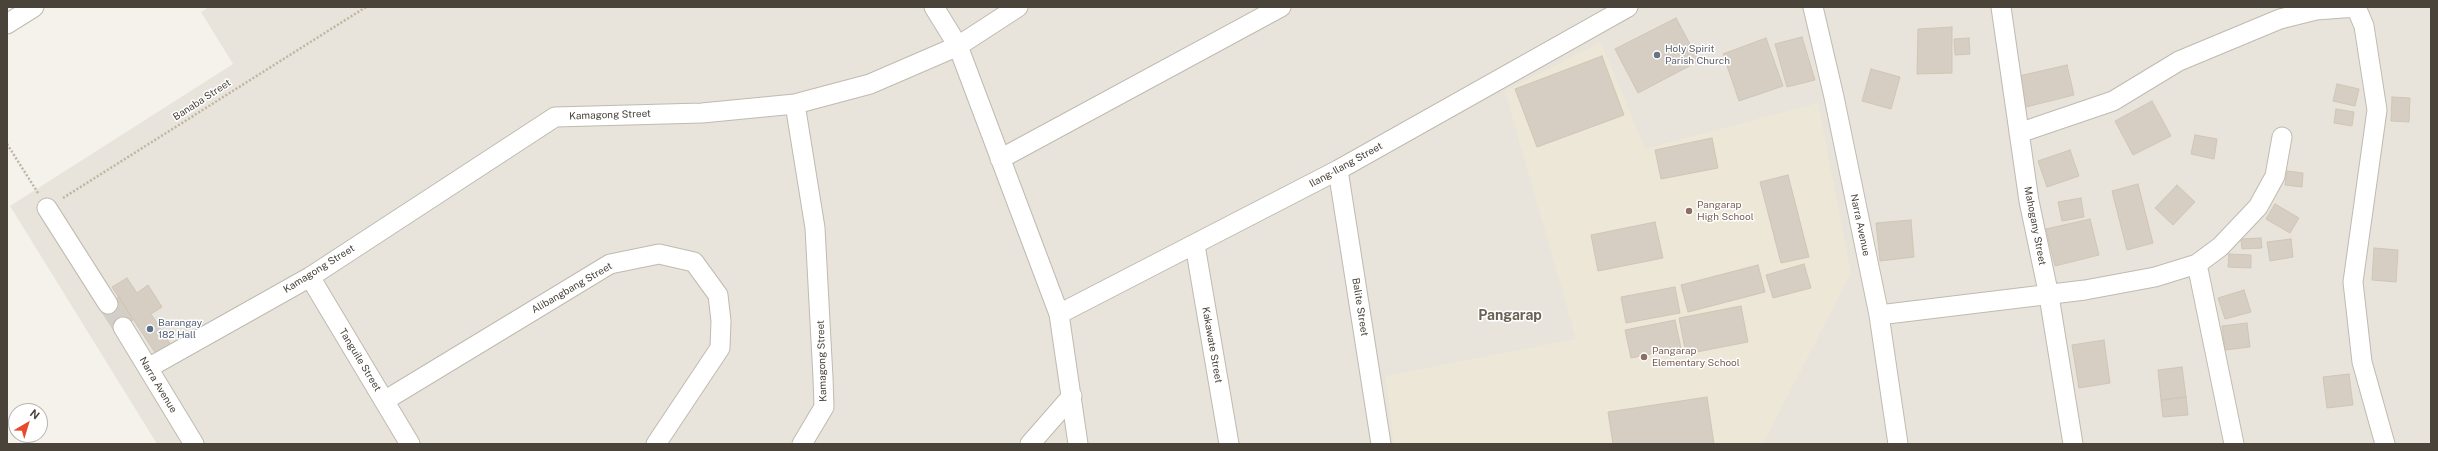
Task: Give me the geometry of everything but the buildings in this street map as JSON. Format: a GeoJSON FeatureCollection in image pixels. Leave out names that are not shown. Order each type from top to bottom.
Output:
{"type":"FeatureCollection","features":[{"type":"Feature","properties":{"kind":"street"},"geometry":{"type":"LineString","coordinates":[[7,24],[34,7]]}},
{"type":"Feature","properties":{"kind":"street"},"geometry":{"type":"LineString","coordinates":[[934,7],[958,46],[1059,314],[1078,444]]}},
{"type":"Feature","properties":{"kind":"street"},"geometry":{"type":"LineString","coordinates":[[795,104],[870,84],[958,46],[1018,7]]}},
{"type":"Feature","properties":{"kind":"street"},"geometry":{"type":"LineString","coordinates":[[1000,159],[1281,7]]}},
{"type":"Feature","properties":{"kind":"street","name":"Narra Avenue"},"geometry":{"type":"LineString","coordinates":[[1813,7],[1834,97],[1879,315],[1898,444]]}},
{"type":"Feature","properties":{"kind":"street","name":"Mahogany Street"},"geometry":{"type":"LineString","coordinates":[[2002,7],[2028,201],[2049,296],[2073,444]]}},
{"type":"Feature","properties":{"kind":"street"},"geometry":{"type":"LineString","coordinates":[[2019,133],[2113,101],[2179,61],[2280,19],[2316,10],[2356,7],[2364,26],[2377,110],[2353,282],[2362,362],[2384,444]]}},
{"type":"Feature","properties":{"kind":"street","name":"Ilang-Ilang Street"},"geometry":{"type":"LineString","coordinates":[[1059,314],[1338,170],[1616,10]]}},
{"type":"Feature","properties":{"kind":"street","name":"Kamagong Street"},"geometry":{"type":"LineString","coordinates":[[148,368],[310,277],[555,117],[702,113],[795,104],[816,228],[824,407],[802,444]]}},
{"type":"Feature","properties":{"kind":"street"},"geometry":{"type":"LineString","coordinates":[[1879,315],[2049,296],[2155,277],[2197,264],[2220,247],[2258,207],[2275,176],[2282,137]]}},
{"type":"Feature","properties":{"kind":"street","name":"Balite Street"},"geometry":{"type":"LineString","coordinates":[[1338,170],[1381,444]]}},
{"type":"Feature","properties":{"kind":"street"},"geometry":{"type":"LineString","coordinates":[[47,208],[108,304]]}},
{"type":"Feature","properties":{"kind":"street","name":"Kakawate Street"},"geometry":{"type":"LineString","coordinates":[[1195,245],[1229,444]]}},
{"type":"Feature","properties":{"kind":"street","name":"Alibangbang Street"},"geometry":{"type":"LineString","coordinates":[[384,401],[610,264],[659,254],[694,262],[718,295],[721,321],[720,348],[656,444]]}},
{"type":"Feature","properties":{"kind":"street"},"geometry":{"type":"LineString","coordinates":[[2197,264],[2234,444]]}},
{"type":"Feature","properties":{"kind":"street","name":"Tanguile Street"},"geometry":{"type":"LineString","coordinates":[[310,277],[410,444]]}},
{"type":"Feature","properties":{"kind":"street","name":"Narra Avenue"},"geometry":{"type":"LineString","coordinates":[[122,327],[194,444]]}},
{"type":"Feature","properties":{"kind":"street"},"geometry":{"type":"LineString","coordinates":[[1030,444],[1072,396]]}},
{"type":"Feature","properties":{"kind":"path","name":"Banaba Street"},"geometry":{"type":"LineString","coordinates":[[47,208],[366,7]]}},
{"type":"Feature","properties":{"kind":"path"},"geometry":{"type":"LineString","coordinates":[[7,144],[47,208]]}},
{"type":"Feature","properties":{"kind":"shaded area"},"geometry":{"type":"Polygon","coordinates":[[[209,7],[2431,7],[2431,444],[157,444],[10,206],[233,64],[201,12],[209,7]]]}},
{"type":"Feature","properties":{"kind":"shaded area"},"geometry":{"type":"Polygon","coordinates":[[[1601,42],[1645,149],[1818,103],[1851,273],[1763,444],[1394,444],[1385,376],[1576,339],[1505,91],[1601,42]]]}},
{"type":"Feature","properties":{"kind":"tunnel"},"geometry":{"type":"LineString","coordinates":[[108,304],[123,327]]}},
{"type":"Feature","properties":{"kind":"place","name":"Holy Spirit Parish Church"},"geometry":{"type":"Point","coordinates":[1657,55]}},
{"type":"Feature","properties":{"kind":"place","name":"Pangarap High School"},"geometry":{"type":"Point","coordinates":[1689,211]}},
{"type":"Feature","properties":{"kind":"place","name":"Barangay 182 Hall"},"geometry":{"type":"Point","coordinates":[150,329]}},
{"type":"Feature","properties":{"kind":"place","name":"Pangarap Elementary School"},"geometry":{"type":"Point","coordinates":[1644,357]}},
{"type":"Feature","properties":{"kind":"district","name":"Pangarap"},"geometry":{"type":"Point","coordinates":[1510,316]}}]}
